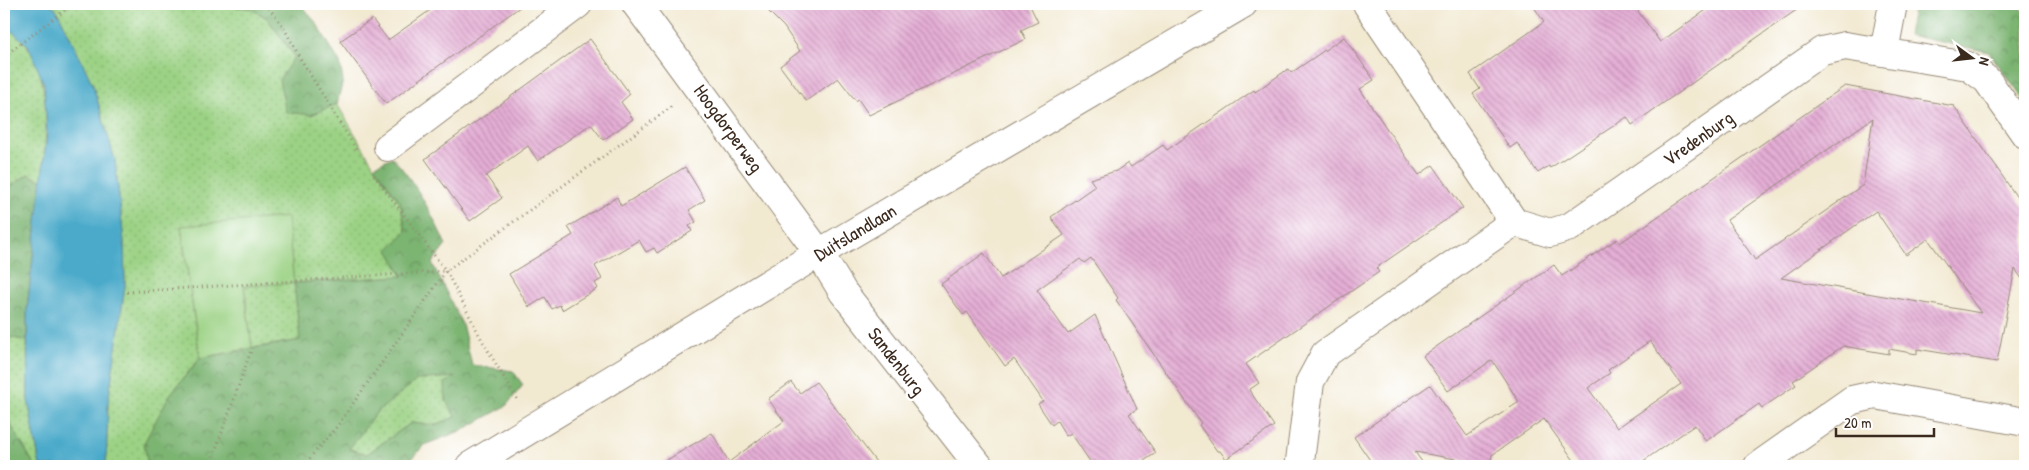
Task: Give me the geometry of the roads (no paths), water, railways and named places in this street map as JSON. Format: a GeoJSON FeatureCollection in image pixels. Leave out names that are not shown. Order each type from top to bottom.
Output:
{"type":"FeatureCollection","features":[{"type":"Feature","properties":{"kind":"street"},"geometry":{"type":"LineString","coordinates":[[388,147],[578,4]]}},
{"type":"Feature","properties":{"kind":"street","name":"Hoogdorperweg"},"geometry":{"type":"LineString","coordinates":[[636,4],[820,253]]}},
{"type":"Feature","properties":{"kind":"street","name":"Duitslandlaan"},"geometry":{"type":"LineString","coordinates":[[470,466],[820,253],[1243,4]]}},
{"type":"Feature","properties":{"kind":"street"},"geometry":{"type":"LineString","coordinates":[[1302,466],[1300,461],[1310,382],[1325,354],[1514,222],[1367,4]]}},
{"type":"Feature","properties":{"kind":"street"},"geometry":{"type":"LineString","coordinates":[[1884,52],[1893,4]]}},
{"type":"Feature","properties":{"kind":"street","name":"Vredenburg"},"geometry":{"type":"LineString","coordinates":[[1514,222],[1550,233],[1570,228],[1822,51],[1845,46],[1968,66],[1987,80],[2025,134]]}},
{"type":"Feature","properties":{"kind":"street","name":"Sandenburg"},"geometry":{"type":"LineString","coordinates":[[820,253],[842,292],[979,466]]}},
{"type":"Feature","properties":{"kind":"street"},"geometry":{"type":"LineString","coordinates":[[1758,466],[1852,400],[1875,395],[2025,422]]}},
{"type":"Feature","properties":{"kind":"water"},"geometry":{"type":"Polygon","coordinates":[[[4,4],[51,4],[58,12],[93,85],[115,160],[124,242],[125,286],[108,403],[106,466],[40,466],[28,400],[27,310],[47,133],[44,84],[28,45],[4,24],[4,4]]]}}]}
